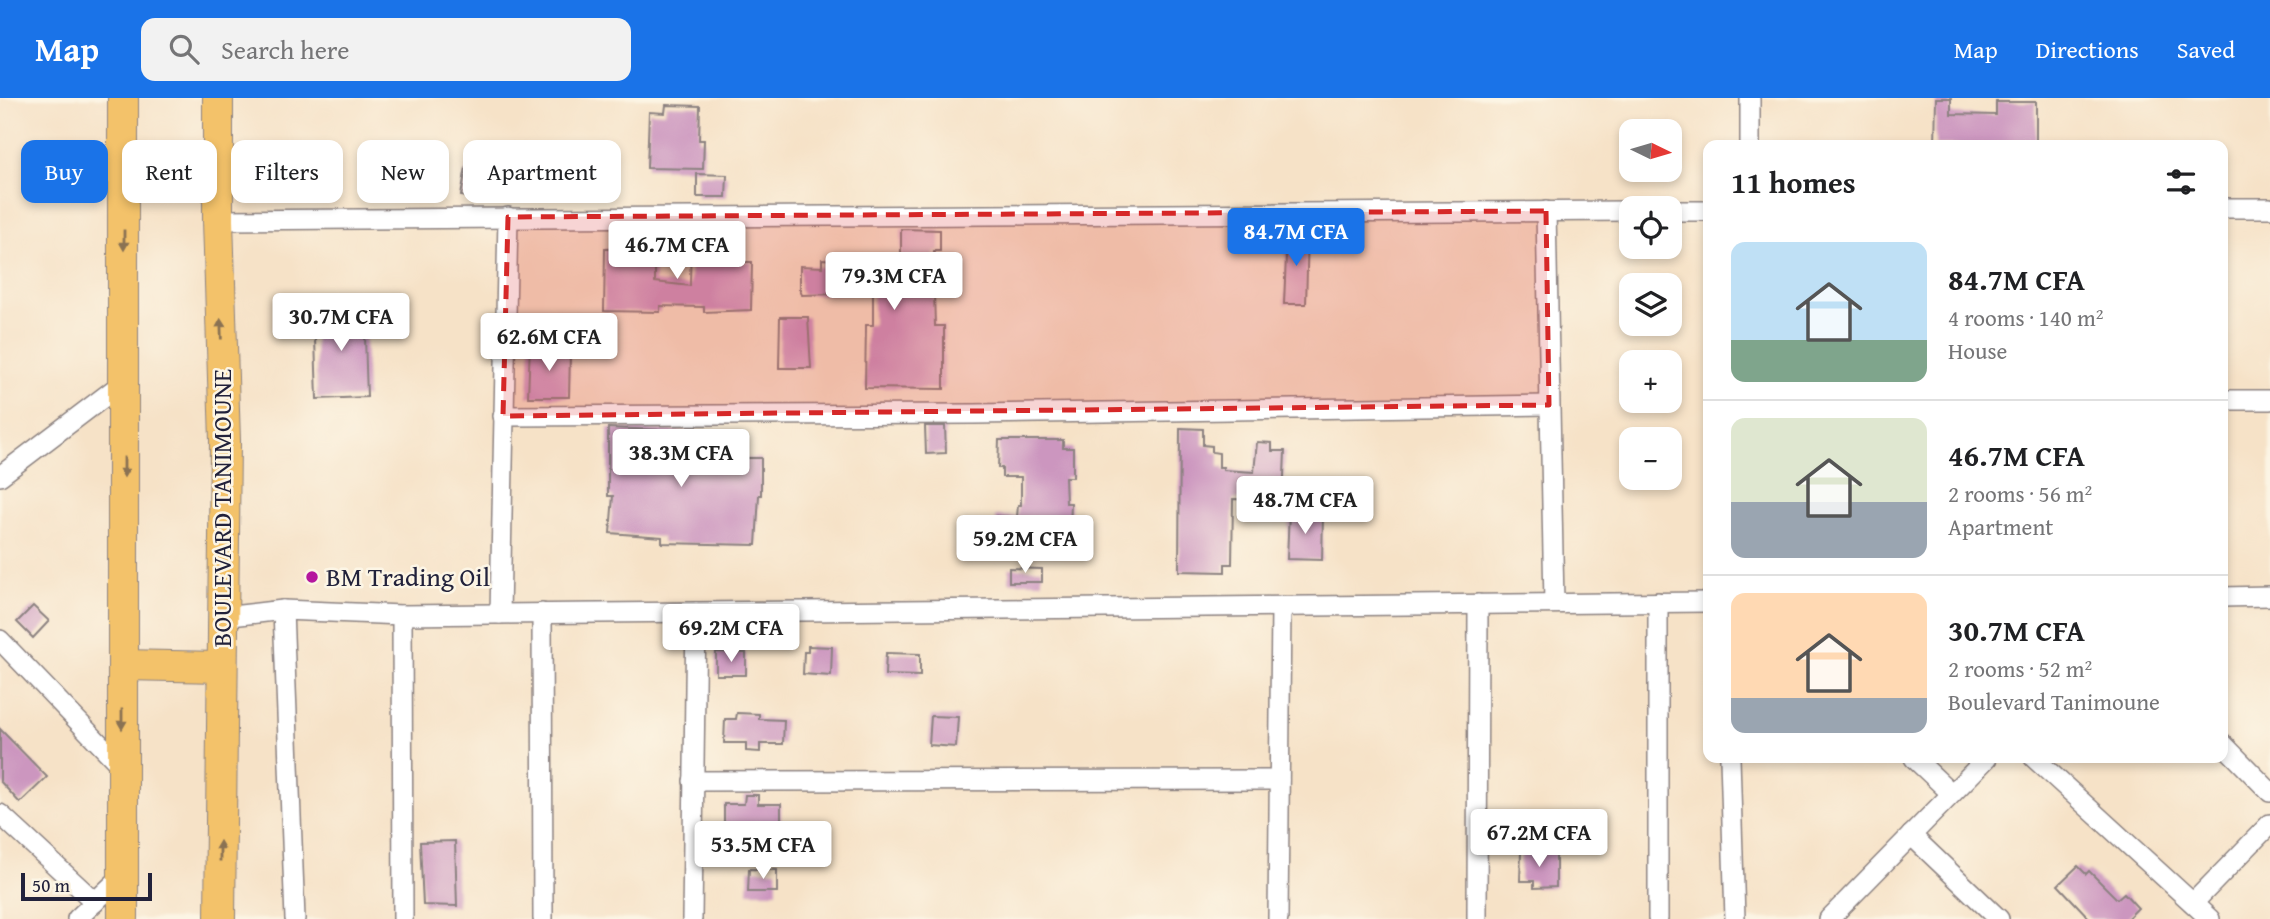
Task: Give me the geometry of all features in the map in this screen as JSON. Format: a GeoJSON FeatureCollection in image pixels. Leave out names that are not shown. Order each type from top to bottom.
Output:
{"type":"FeatureCollection","features":[{"type":"Feature","properties":{"kind":"main road"},"geometry":{"type":"LineString","coordinates":[[123,98],[123,919]]}},
{"type":"Feature","properties":{"kind":"main road","name":"BOULEVARD TANIMOUNE"},"geometry":{"type":"LineString","coordinates":[[218,98],[218,220],[225,441],[220,919]]}},
{"type":"Feature","properties":{"kind":"main road"},"geometry":{"type":"LineString","coordinates":[[123,665],[221,667]]}},
{"type":"Feature","properties":{"kind":"street"},"geometry":{"type":"LineString","coordinates":[[1750,98],[1750,140]]}},
{"type":"Feature","properties":{"kind":"street"},"geometry":{"type":"LineString","coordinates":[[2228,208],[2270,208]]}},
{"type":"Feature","properties":{"kind":"street"},"geometry":{"type":"LineString","coordinates":[[1546,211],[1553,603]]}},
{"type":"Feature","properties":{"kind":"street"},"geometry":{"type":"LineString","coordinates":[[218,220],[1619,211]]}},
{"type":"Feature","properties":{"kind":"street"},"geometry":{"type":"LineString","coordinates":[[1682,211],[1703,211]]}},
{"type":"Feature","properties":{"kind":"street"},"geometry":{"type":"LineString","coordinates":[[500,614],[508,218]]}},
{"type":"Feature","properties":{"kind":"street"},"geometry":{"type":"LineString","coordinates":[[0,476],[125,381]]}},
{"type":"Feature","properties":{"kind":"street"},"geometry":{"type":"LineString","coordinates":[[2228,400],[2270,400]]}},
{"type":"Feature","properties":{"kind":"street"},"geometry":{"type":"LineString","coordinates":[[503,416],[960,414],[1549,405]]}},
{"type":"Feature","properties":{"kind":"street"},"geometry":{"type":"LineString","coordinates":[[2228,597],[2270,596]]}},
{"type":"Feature","properties":{"kind":"street"},"geometry":{"type":"LineString","coordinates":[[1658,602],[1658,919]]}},
{"type":"Feature","properties":{"kind":"street"},"geometry":{"type":"LineString","coordinates":[[223,617],[283,610],[402,615],[1703,602]]}},
{"type":"Feature","properties":{"kind":"street"},"geometry":{"type":"LineString","coordinates":[[1477,919],[1478,604]]}},
{"type":"Feature","properties":{"kind":"street"},"geometry":{"type":"LineString","coordinates":[[1278,919],[1281,606]]}},
{"type":"Feature","properties":{"kind":"street"},"geometry":{"type":"LineString","coordinates":[[283,610],[295,919]]}},
{"type":"Feature","properties":{"kind":"street"},"geometry":{"type":"LineString","coordinates":[[692,919],[696,612]]}},
{"type":"Feature","properties":{"kind":"street"},"geometry":{"type":"LineString","coordinates":[[542,613],[543,919]]}},
{"type":"Feature","properties":{"kind":"street"},"geometry":{"type":"LineString","coordinates":[[402,615],[403,919]]}},
{"type":"Feature","properties":{"kind":"street"},"geometry":{"type":"LineString","coordinates":[[0,640],[122,767]]}},
{"type":"Feature","properties":{"kind":"street"},"geometry":{"type":"LineString","coordinates":[[2228,749],[2270,792]]}},
{"type":"Feature","properties":{"kind":"street"},"geometry":{"type":"LineString","coordinates":[[1730,763],[1735,919]]}},
{"type":"Feature","properties":{"kind":"street"},"geometry":{"type":"LineString","coordinates":[[1919,763],[1951,793]]}},
{"type":"Feature","properties":{"kind":"street"},"geometry":{"type":"LineString","coordinates":[[1831,918],[1982,763]]}},
{"type":"Feature","properties":{"kind":"street"},"geometry":{"type":"LineString","coordinates":[[2040,763],[2210,919]]}},
{"type":"Feature","properties":{"kind":"street"},"geometry":{"type":"LineString","coordinates":[[694,781],[1279,780]]}},
{"type":"Feature","properties":{"kind":"street"},"geometry":{"type":"LineString","coordinates":[[0,814],[95,902]]}},
{"type":"Feature","properties":{"kind":"street"},"geometry":{"type":"LineString","coordinates":[[2193,903],[2270,824]]}},
{"type":"Feature","properties":{"kind":"street"},"geometry":{"type":"LineString","coordinates":[[1911,835],[1999,919]]}},
{"type":"Feature","properties":{"kind":"street"},"geometry":{"type":"LineString","coordinates":[[78,919],[122,876]]}},
{"type":"Feature","properties":{"kind":"highlighted area"},"geometry":{"type":"Polygon","coordinates":[[[1546,211],[1549,405],[503,416],[508,217],[1546,211]]]}},
{"type":"Feature","properties":{"kind":"building"},"geometry":{"type":"Polygon","coordinates":[[[1936,98],[1951,98],[1951,114],[1996,115],[1996,102],[2036,102],[2036,140],[1935,140],[1936,98]]]}},
{"type":"Feature","properties":{"kind":"building"},"geometry":{"type":"Polygon","coordinates":[[[666,105],[700,106],[699,140],[704,140],[703,169],[647,168],[649,112],[665,113],[666,105]]]}},
{"type":"Feature","properties":{"kind":"building"},"geometry":{"type":"Polygon","coordinates":[[[697,174],[727,175],[726,197],[697,197],[697,174]]]}},
{"type":"Feature","properties":{"kind":"building"},"geometry":{"type":"Polygon","coordinates":[[[901,229],[940,230],[940,251],[934,251],[934,293],[935,326],[944,326],[944,389],[865,388],[866,325],[873,325],[873,293],[802,295],[800,290],[800,266],[822,267],[822,259],[836,260],[836,267],[875,267],[875,259],[901,259],[901,229]]]}},
{"type":"Feature","properties":{"kind":"building"},"geometry":{"type":"Polygon","coordinates":[[[1287,232],[1308,232],[1306,304],[1284,304],[1287,232]]]}},
{"type":"Feature","properties":{"kind":"building"},"geometry":{"type":"Polygon","coordinates":[[[691,238],[707,238],[706,251],[743,252],[743,262],[752,262],[751,310],[704,312],[704,307],[660,306],[660,312],[604,311],[605,249],[655,248],[655,282],[690,286],[691,238]]]}},
{"type":"Feature","properties":{"kind":"building"},"geometry":{"type":"Polygon","coordinates":[[[364,306],[367,397],[317,399],[314,308],[364,306]]]}},
{"type":"Feature","properties":{"kind":"building"},"geometry":{"type":"Polygon","coordinates":[[[780,317],[808,317],[811,368],[779,368],[780,317]]]}},
{"type":"Feature","properties":{"kind":"building"},"geometry":{"type":"Polygon","coordinates":[[[530,345],[548,346],[548,352],[570,352],[569,397],[528,397],[530,345]]]}},
{"type":"Feature","properties":{"kind":"building"},"geometry":{"type":"Polygon","coordinates":[[[925,426],[945,426],[946,453],[926,454],[925,426]]]}},
{"type":"Feature","properties":{"kind":"building"},"geometry":{"type":"Polygon","coordinates":[[[608,428],[711,432],[711,458],[761,458],[761,495],[756,545],[662,543],[662,537],[610,533],[613,496],[608,496],[608,428]]]}},
{"type":"Feature","properties":{"kind":"building"},"geometry":{"type":"Polygon","coordinates":[[[1180,428],[1203,429],[1203,445],[1212,446],[1212,452],[1219,453],[1219,467],[1223,467],[1223,470],[1254,472],[1257,442],[1272,443],[1272,451],[1285,451],[1283,501],[1233,499],[1232,564],[1225,564],[1225,572],[1179,571],[1180,428]]]}},
{"type":"Feature","properties":{"kind":"building"},"geometry":{"type":"Polygon","coordinates":[[[999,440],[1063,440],[1063,448],[1073,448],[1073,477],[1065,477],[1066,503],[1071,503],[1070,530],[1017,530],[1017,537],[996,537],[996,516],[1017,517],[1018,505],[1021,505],[1021,477],[1002,477],[1002,468],[998,468],[999,440]]]}},
{"type":"Feature","properties":{"kind":"building"},"geometry":{"type":"Polygon","coordinates":[[[1289,512],[1323,513],[1322,560],[1287,559],[1289,512]]]}},
{"type":"Feature","properties":{"kind":"building"},"geometry":{"type":"Polygon","coordinates":[[[1009,568],[1042,569],[1042,582],[1009,582],[1009,568]]]}},
{"type":"Feature","properties":{"kind":"building"},"geometry":{"type":"Polygon","coordinates":[[[33,606],[49,621],[33,638],[17,622],[33,606]]]}},
{"type":"Feature","properties":{"kind":"building"},"geometry":{"type":"Polygon","coordinates":[[[808,646],[832,647],[831,676],[803,674],[804,652],[808,652],[808,646]]]}},
{"type":"Feature","properties":{"kind":"building"},"geometry":{"type":"Polygon","coordinates":[[[716,652],[746,653],[746,675],[716,675],[716,652]]]}},
{"type":"Feature","properties":{"kind":"building"},"geometry":{"type":"Polygon","coordinates":[[[886,653],[920,654],[920,676],[885,675],[886,653]]]}},
{"type":"Feature","properties":{"kind":"building"},"geometry":{"type":"Polygon","coordinates":[[[737,713],[759,714],[759,719],[784,720],[783,744],[760,744],[760,752],[746,751],[746,743],[724,743],[725,719],[736,719],[737,713]]]}},
{"type":"Feature","properties":{"kind":"building"},"geometry":{"type":"Polygon","coordinates":[[[931,716],[958,717],[956,747],[929,745],[931,716]]]}},
{"type":"Feature","properties":{"kind":"building"},"geometry":{"type":"Polygon","coordinates":[[[0,729],[47,777],[20,803],[0,781],[0,729]]]}},
{"type":"Feature","properties":{"kind":"building"},"geometry":{"type":"Polygon","coordinates":[[[745,795],[758,795],[758,804],[781,804],[781,829],[724,829],[724,804],[744,804],[745,795]]]}},
{"type":"Feature","properties":{"kind":"building"},"geometry":{"type":"Polygon","coordinates":[[[455,841],[457,906],[423,905],[420,842],[455,841]]]}},
{"type":"Feature","properties":{"kind":"building"},"geometry":{"type":"Polygon","coordinates":[[[1521,852],[1556,852],[1556,887],[1534,888],[1534,881],[1520,881],[1521,852]]]}},
{"type":"Feature","properties":{"kind":"building"},"geometry":{"type":"Polygon","coordinates":[[[2078,866],[2086,874],[2089,871],[2117,899],[2124,893],[2138,908],[2127,919],[2090,919],[2058,885],[2078,866]]]}},
{"type":"Feature","properties":{"kind":"building"},"geometry":{"type":"Polygon","coordinates":[[[749,869],[777,870],[777,892],[748,892],[749,869]]]}},
{"type":"Feature","properties":{"kind":"place","name":"BM Trading Oil"},"geometry":{"type":"Point","coordinates":[312,577]}}]}
